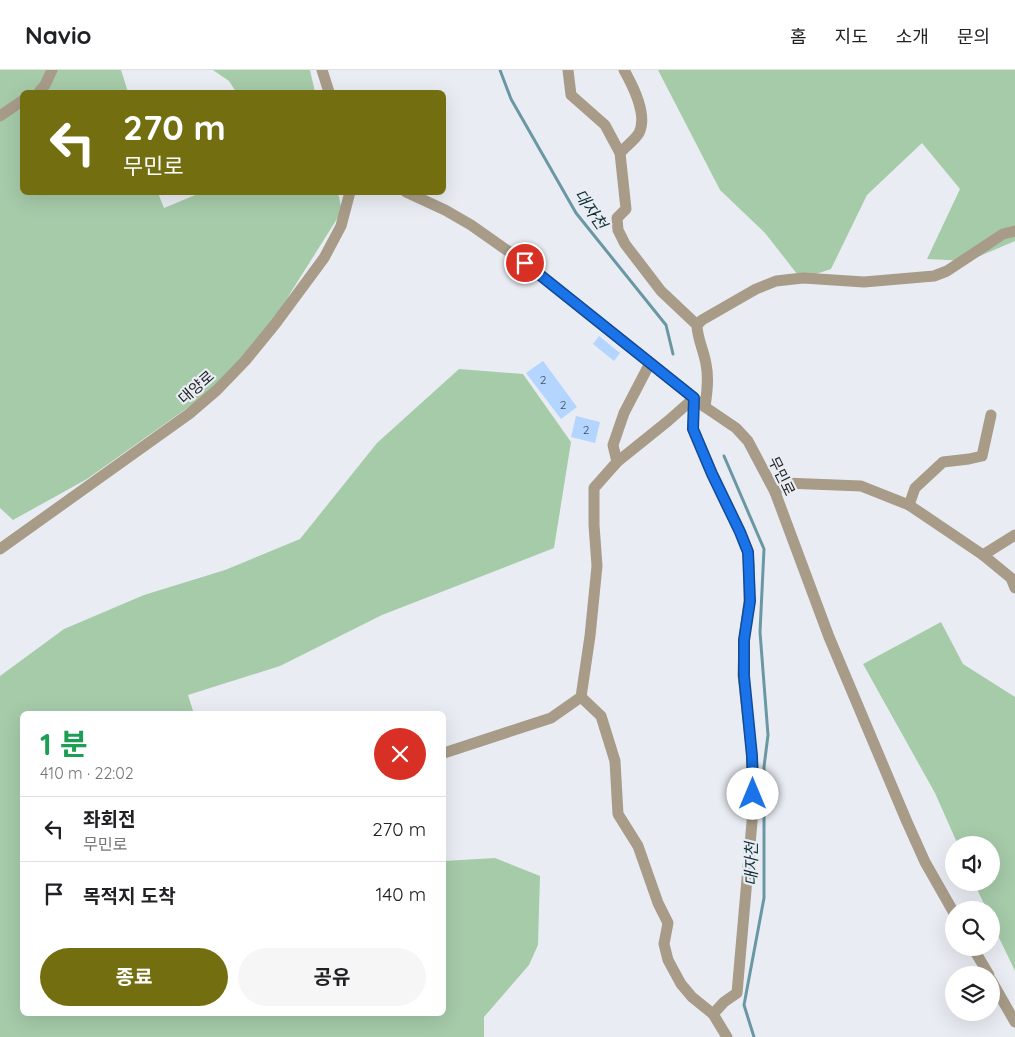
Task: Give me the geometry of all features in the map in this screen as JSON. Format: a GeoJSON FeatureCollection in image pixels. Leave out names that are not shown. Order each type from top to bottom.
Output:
{"type":"FeatureCollection","features":[{"type":"Feature","properties":{"kind":"street"},"geometry":{"type":"LineString","coordinates":[[41,90],[52,70]]}},
{"type":"Feature","properties":{"kind":"street"},"geometry":{"type":"LineString","coordinates":[[322,70],[328,90]]}},
{"type":"Feature","properties":{"kind":"street"},"geometry":{"type":"LineString","coordinates":[[568,70],[572,95],[605,125],[620,153],[626,209],[617,218],[618,230],[625,244],[661,291],[697,326]]}},
{"type":"Feature","properties":{"kind":"street"},"geometry":{"type":"LineString","coordinates":[[620,153],[639,133],[642,113],[635,91],[624,70]]}},
{"type":"Feature","properties":{"kind":"street"},"geometry":{"type":"LineString","coordinates":[[0,116],[20,102]]}},
{"type":"Feature","properties":{"kind":"street","name":"대양로"},"geometry":{"type":"LineString","coordinates":[[0,549],[189,414],[217,390],[245,361],[276,323],[324,258],[341,226],[349,195]]}},
{"type":"Feature","properties":{"kind":"street","name":"무민로"},"geometry":{"type":"LineString","coordinates":[[412,195],[471,224],[525,263],[694,398],[736,428],[748,441],[775,492],[829,637],[906,822],[925,862],[947,901]]}},
{"type":"Feature","properties":{"kind":"street"},"geometry":{"type":"LineString","coordinates":[[706,407],[707,367],[697,326],[702,320],[756,289],[776,282],[803,278],[864,282],[934,276],[948,271],[1002,234],[1015,231]]}},
{"type":"Feature","properties":{"kind":"street"},"geometry":{"type":"LineString","coordinates":[[617,462],[613,445],[624,413],[650,363]]}},
{"type":"Feature","properties":{"kind":"street"},"geometry":{"type":"LineString","coordinates":[[446,752],[551,718],[581,697],[590,636],[597,566],[594,488],[617,462],[694,398]]}},
{"type":"Feature","properties":{"kind":"street"},"geometry":{"type":"LineString","coordinates":[[694,398],[693,429],[740,532],[748,552],[749,565],[750,601],[744,640],[744,676],[752,756],[752,822],[737,993],[724,1002],[714,1014]]}},
{"type":"Feature","properties":{"kind":"street"},"geometry":{"type":"LineString","coordinates":[[909,505],[915,488],[943,462],[982,456],[991,415]]}},
{"type":"Feature","properties":{"kind":"street"},"geometry":{"type":"LineString","coordinates":[[775,492],[786,484],[861,486],[909,505],[983,555],[1011,578],[1015,588]]}},
{"type":"Feature","properties":{"kind":"street"},"geometry":{"type":"LineString","coordinates":[[983,555],[1015,535]]}},
{"type":"Feature","properties":{"kind":"street"},"geometry":{"type":"LineString","coordinates":[[581,697],[601,716],[615,761],[618,814],[638,846],[658,903],[668,923],[664,944],[668,960],[681,984],[692,997],[714,1014],[727,1037]]}},
{"type":"Feature","properties":{"kind":"street"},"geometry":{"type":"LineString","coordinates":[[1000,996],[1015,1022]]}},
{"type":"Feature","properties":{"kind":"green space"},"geometry":{"type":"Polygon","coordinates":[[[0,70],[121,70],[127,90],[20,90],[20,195],[159,195],[164,208],[195,195],[338,195],[342,211],[248,365],[87,479],[13,520],[0,508],[0,70]]]}},
{"type":"Feature","properties":{"kind":"green space"},"geometry":{"type":"Polygon","coordinates":[[[213,70],[310,70],[315,90],[235,90],[229,81],[213,70]]]}},
{"type":"Feature","properties":{"kind":"green space"},"geometry":{"type":"Polygon","coordinates":[[[658,70],[1015,70],[1015,241],[968,261],[927,259],[960,189],[922,143],[867,195],[831,269],[801,279],[765,233],[720,190],[658,70]]]}},
{"type":"Feature","properties":{"kind":"green space"},"geometry":{"type":"Polygon","coordinates":[[[459,369],[523,374],[571,442],[554,548],[382,615],[280,666],[188,695],[193,711],[20,711],[20,1016],[446,1016],[446,861],[495,858],[540,876],[538,945],[529,965],[484,1017],[484,1037],[0,1037],[0,676],[64,629],[144,595],[225,570],[300,539],[377,443],[459,369]]]}},
{"type":"Feature","properties":{"kind":"green space"},"geometry":{"type":"Polygon","coordinates":[[[941,622],[963,664],[1015,697],[1015,971],[1000,940],[1000,901],[983,901],[978,891],[1000,891],[1000,836],[954,836],[935,793],[863,664],[941,622]]]}},
{"type":"Feature","properties":{"kind":"building"},"geometry":{"type":"Polygon","coordinates":[[[599,336],[620,353],[614,361],[593,344],[599,336]]]}},
{"type":"Feature","properties":{"kind":"building"},"geometry":{"type":"Polygon","coordinates":[[[543,361],[577,407],[561,419],[526,373],[543,361]]]}},
{"type":"Feature","properties":{"kind":"building"},"geometry":{"type":"Polygon","coordinates":[[[576,416],[600,422],[595,443],[571,437],[576,416]]]}},
{"type":"Feature","properties":{"kind":"waterway","name":"대자천"},"geometry":{"type":"LineString","coordinates":[[500,70],[511,99],[576,213],[666,325],[673,354]]}},
{"type":"Feature","properties":{"kind":"waterway","name":"대자천"},"geometry":{"type":"LineString","coordinates":[[724,456],[764,549],[760,632],[768,735],[764,767],[764,898],[744,1005],[754,1037]]}},
{"type":"Feature","properties":{"kind":"route"},"geometry":{"type":"LineString","coordinates":[[525,263],[694,398],[693,429],[748,552],[750,601],[744,640],[744,676],[754,780],[753,794]]}}]}
